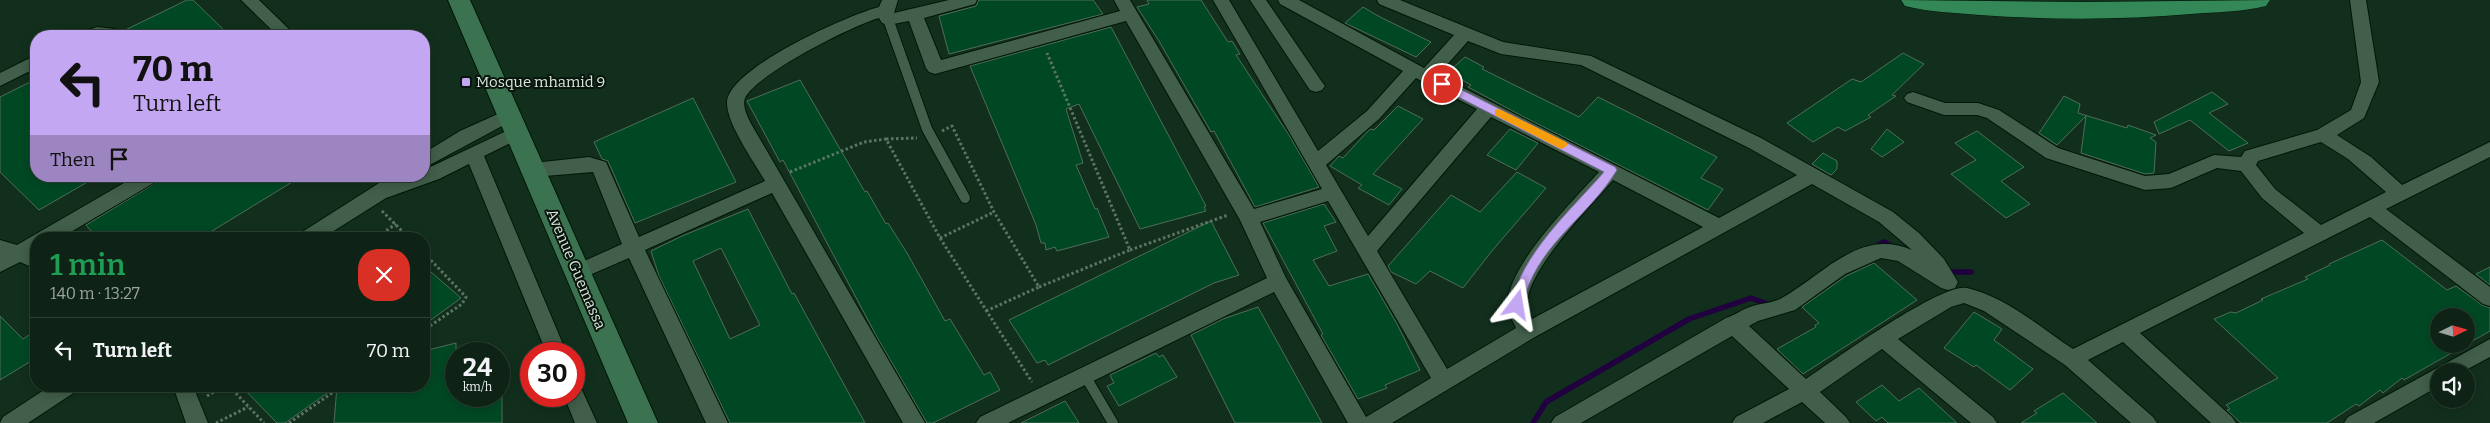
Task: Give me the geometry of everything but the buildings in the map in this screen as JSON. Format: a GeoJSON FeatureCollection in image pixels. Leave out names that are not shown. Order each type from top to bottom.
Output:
{"type":"FeatureCollection","features":[{"type":"Feature","properties":{"kind":"main road","name":"Avenue Guemassa"},"geometry":{"type":"LineString","coordinates":[[459,0],[643,423]]}},
{"type":"Feature","properties":{"kind":"main road"},"geometry":{"type":"LineString","coordinates":[[1913,0],[2013,10],[2082,11],[2201,7],[2258,0]]}},
{"type":"Feature","properties":{"kind":"street"},"geometry":{"type":"LineString","coordinates":[[249,0],[282,30]]}},
{"type":"Feature","properties":{"kind":"street"},"geometry":{"type":"LineString","coordinates":[[914,423],[738,113],[736,98],[744,86],[766,70],[833,29],[863,16],[888,10],[915,15],[969,0]]}},
{"type":"Feature","properties":{"kind":"street"},"geometry":{"type":"LineString","coordinates":[[1221,0],[1315,164],[1443,380]]}},
{"type":"Feature","properties":{"kind":"street"},"geometry":{"type":"LineString","coordinates":[[1258,0],[1316,86]]}},
{"type":"Feature","properties":{"kind":"street"},"geometry":{"type":"LineString","coordinates":[[1286,0],[1420,73],[1718,226]]}},
{"type":"Feature","properties":{"kind":"street"},"geometry":{"type":"LineString","coordinates":[[1385,0],[1501,48],[1585,60],[1755,143],[1813,174],[1886,217],[1912,238],[1937,264],[1948,282]]}},
{"type":"Feature","properties":{"kind":"street"},"geometry":{"type":"LineString","coordinates":[[2319,234],[2262,186],[2250,172],[2247,165],[2251,156],[2323,135],[2358,114],[2366,97],[2370,82],[2358,0]]}},
{"type":"Feature","properties":{"kind":"street"},"geometry":{"type":"LineString","coordinates":[[915,15],[935,68],[1041,40],[1127,7],[1247,214],[1278,281],[1359,423]]}},
{"type":"Feature","properties":{"kind":"street"},"geometry":{"type":"LineString","coordinates":[[1315,164],[1466,34]]}},
{"type":"Feature","properties":{"kind":"street"},"geometry":{"type":"LineString","coordinates":[[2,77],[30,64]]}},
{"type":"Feature","properties":{"kind":"street"},"geometry":{"type":"LineString","coordinates":[[1912,98],[1944,109],[1978,109],[1994,114],[2052,153],[2145,183],[2171,181],[2214,162],[2224,161],[2247,165]]}},
{"type":"Feature","properties":{"kind":"street"},"geometry":{"type":"LineString","coordinates":[[1366,251],[1489,107]]}},
{"type":"Feature","properties":{"kind":"street"},"geometry":{"type":"LineString","coordinates":[[430,175],[474,154],[513,123]]}},
{"type":"Feature","properties":{"kind":"street"},"geometry":{"type":"LineString","coordinates":[[430,157],[466,136],[513,123]]}},
{"type":"Feature","properties":{"kind":"street"},"geometry":{"type":"LineString","coordinates":[[2323,135],[2342,144],[2373,168],[2401,195]]}},
{"type":"Feature","properties":{"kind":"street"},"geometry":{"type":"LineString","coordinates":[[2072,359],[2125,330],[2401,195],[2490,149]]}},
{"type":"Feature","properties":{"kind":"street"},"geometry":{"type":"LineString","coordinates":[[474,154],[552,342]]}},
{"type":"Feature","properties":{"kind":"street"},"geometry":{"type":"LineString","coordinates":[[533,170],[589,164],[600,167],[633,246],[717,423]]}},
{"type":"Feature","properties":{"kind":"street"},"geometry":{"type":"LineString","coordinates":[[1528,332],[1517,305],[1521,285],[1534,262],[1611,170]]}},
{"type":"Feature","properties":{"kind":"street"},"geometry":{"type":"LineString","coordinates":[[1374,423],[1443,380],[1813,174]]}},
{"type":"Feature","properties":{"kind":"street"},"geometry":{"type":"LineString","coordinates":[[578,272],[776,181]]}},
{"type":"Feature","properties":{"kind":"street"},"geometry":{"type":"LineString","coordinates":[[55,232],[141,182]]}},
{"type":"Feature","properties":{"kind":"street"},"geometry":{"type":"LineString","coordinates":[[317,232],[377,195],[394,182]]}},
{"type":"Feature","properties":{"kind":"street"},"geometry":{"type":"LineString","coordinates":[[377,195],[412,182]]}},
{"type":"Feature","properties":{"kind":"street"},"geometry":{"type":"LineString","coordinates":[[1247,214],[1333,194]]}},
{"type":"Feature","properties":{"kind":"street"},"geometry":{"type":"LineString","coordinates":[[2372,209],[2490,298]]}},
{"type":"Feature","properties":{"kind":"street"},"geometry":{"type":"LineString","coordinates":[[0,264],[30,247]]}},
{"type":"Feature","properties":{"kind":"street"},"geometry":{"type":"LineString","coordinates":[[0,248],[19,253],[30,259]]}},
{"type":"Feature","properties":{"kind":"street"},"geometry":{"type":"LineString","coordinates":[[1570,421],[1733,324],[1753,314],[1776,310],[1859,258],[1879,250],[1901,254],[1948,282],[1965,295],[1992,305],[2072,359],[2146,423]]}},
{"type":"Feature","properties":{"kind":"street"},"geometry":{"type":"LineString","coordinates":[[987,423],[1278,281]]}},
{"type":"Feature","properties":{"kind":"street"},"geometry":{"type":"LineString","coordinates":[[1743,423],[1804,391],[1883,338],[1950,299],[1965,295]]}},
{"type":"Feature","properties":{"kind":"street"},"geometry":{"type":"LineString","coordinates":[[1733,324],[1839,423]]}},
{"type":"Feature","properties":{"kind":"street"},"geometry":{"type":"LineString","coordinates":[[2125,330],[2225,423]]}},
{"type":"Feature","properties":{"kind":"street"},"geometry":{"type":"LineString","coordinates":[[1883,338],[1986,423]]}},
{"type":"Feature","properties":{"kind":"street"},"geometry":{"type":"LineString","coordinates":[[2461,363],[2490,347]]}},
{"type":"Feature","properties":{"kind":"street"},"geometry":{"type":"LineString","coordinates":[[2355,423],[2430,381]]}},
{"type":"Feature","properties":{"kind":"street"},"geometry":{"type":"LineString","coordinates":[[10,423],[59,392]]}},
{"type":"Feature","properties":{"kind":"street"},"geometry":{"type":"LineString","coordinates":[[185,392],[197,423]]}},
{"type":"Feature","properties":{"kind":"street"},"geometry":{"type":"LineString","coordinates":[[579,407],[586,423]]}},
{"type":"Feature","properties":{"kind":"lane"},"geometry":{"type":"LineString","coordinates":[[888,10],[916,102],[930,136],[965,198]]}},
{"type":"Feature","properties":{"kind":"lane"},"geometry":{"type":"LineString","coordinates":[[1084,374],[1113,423]]}},
{"type":"Feature","properties":{"kind":"path"},"geometry":{"type":"LineString","coordinates":[[1041,40],[1130,250]]}},
{"type":"Feature","properties":{"kind":"path"},"geometry":{"type":"LineString","coordinates":[[776,181],[864,142],[922,138],[952,126],[994,212],[1039,287]]}},
{"type":"Feature","properties":{"kind":"path"},"geometry":{"type":"LineString","coordinates":[[886,139],[940,238],[1040,396]]}},
{"type":"Feature","properties":{"kind":"path"},"geometry":{"type":"LineString","coordinates":[[377,195],[403,232]]}},
{"type":"Feature","properties":{"kind":"path"},"geometry":{"type":"LineString","coordinates":[[940,238],[994,212]]}},
{"type":"Feature","properties":{"kind":"path"},"geometry":{"type":"LineString","coordinates":[[986,311],[1130,250],[1247,214]]}},
{"type":"Feature","properties":{"kind":"path"},"geometry":{"type":"LineString","coordinates":[[384,232],[396,224]]}},
{"type":"Feature","properties":{"kind":"path"},"geometry":{"type":"LineString","coordinates":[[430,259],[466,297],[462,304],[430,326]]}},
{"type":"Feature","properties":{"kind":"path"},"geometry":{"type":"LineString","coordinates":[[235,392],[264,423]]}},
{"type":"Feature","properties":{"kind":"path"},"geometry":{"type":"LineString","coordinates":[[289,423],[333,392]]}},
{"type":"Feature","properties":{"kind":"path"},"geometry":{"type":"LineString","coordinates":[[216,423],[248,406]]}},
{"type":"Feature","properties":{"kind":"waterway"},"geometry":{"type":"LineString","coordinates":[[1873,248],[1884,242],[1895,248]]}},
{"type":"Feature","properties":{"kind":"waterway"},"geometry":{"type":"LineString","coordinates":[[1946,272],[1971,272]]}},
{"type":"Feature","properties":{"kind":"waterway"},"geometry":{"type":"LineString","coordinates":[[1533,423],[1546,402],[1689,319],[1751,298],[1770,305]]}},
{"type":"Feature","properties":{"kind":"slow traffic"},"geometry":{"type":"LineString","coordinates":[[1499,112],[1562,145]]}},
{"type":"Feature","properties":{"kind":"place","name":"Mosque mhamid 9"},"geometry":{"type":"Point","coordinates":[466,82]}},
{"type":"Feature","properties":{"kind":"route"},"geometry":{"type":"LineString","coordinates":[[1442,84],[1611,170],[1534,262],[1521,285],[1517,305]]}}]}
